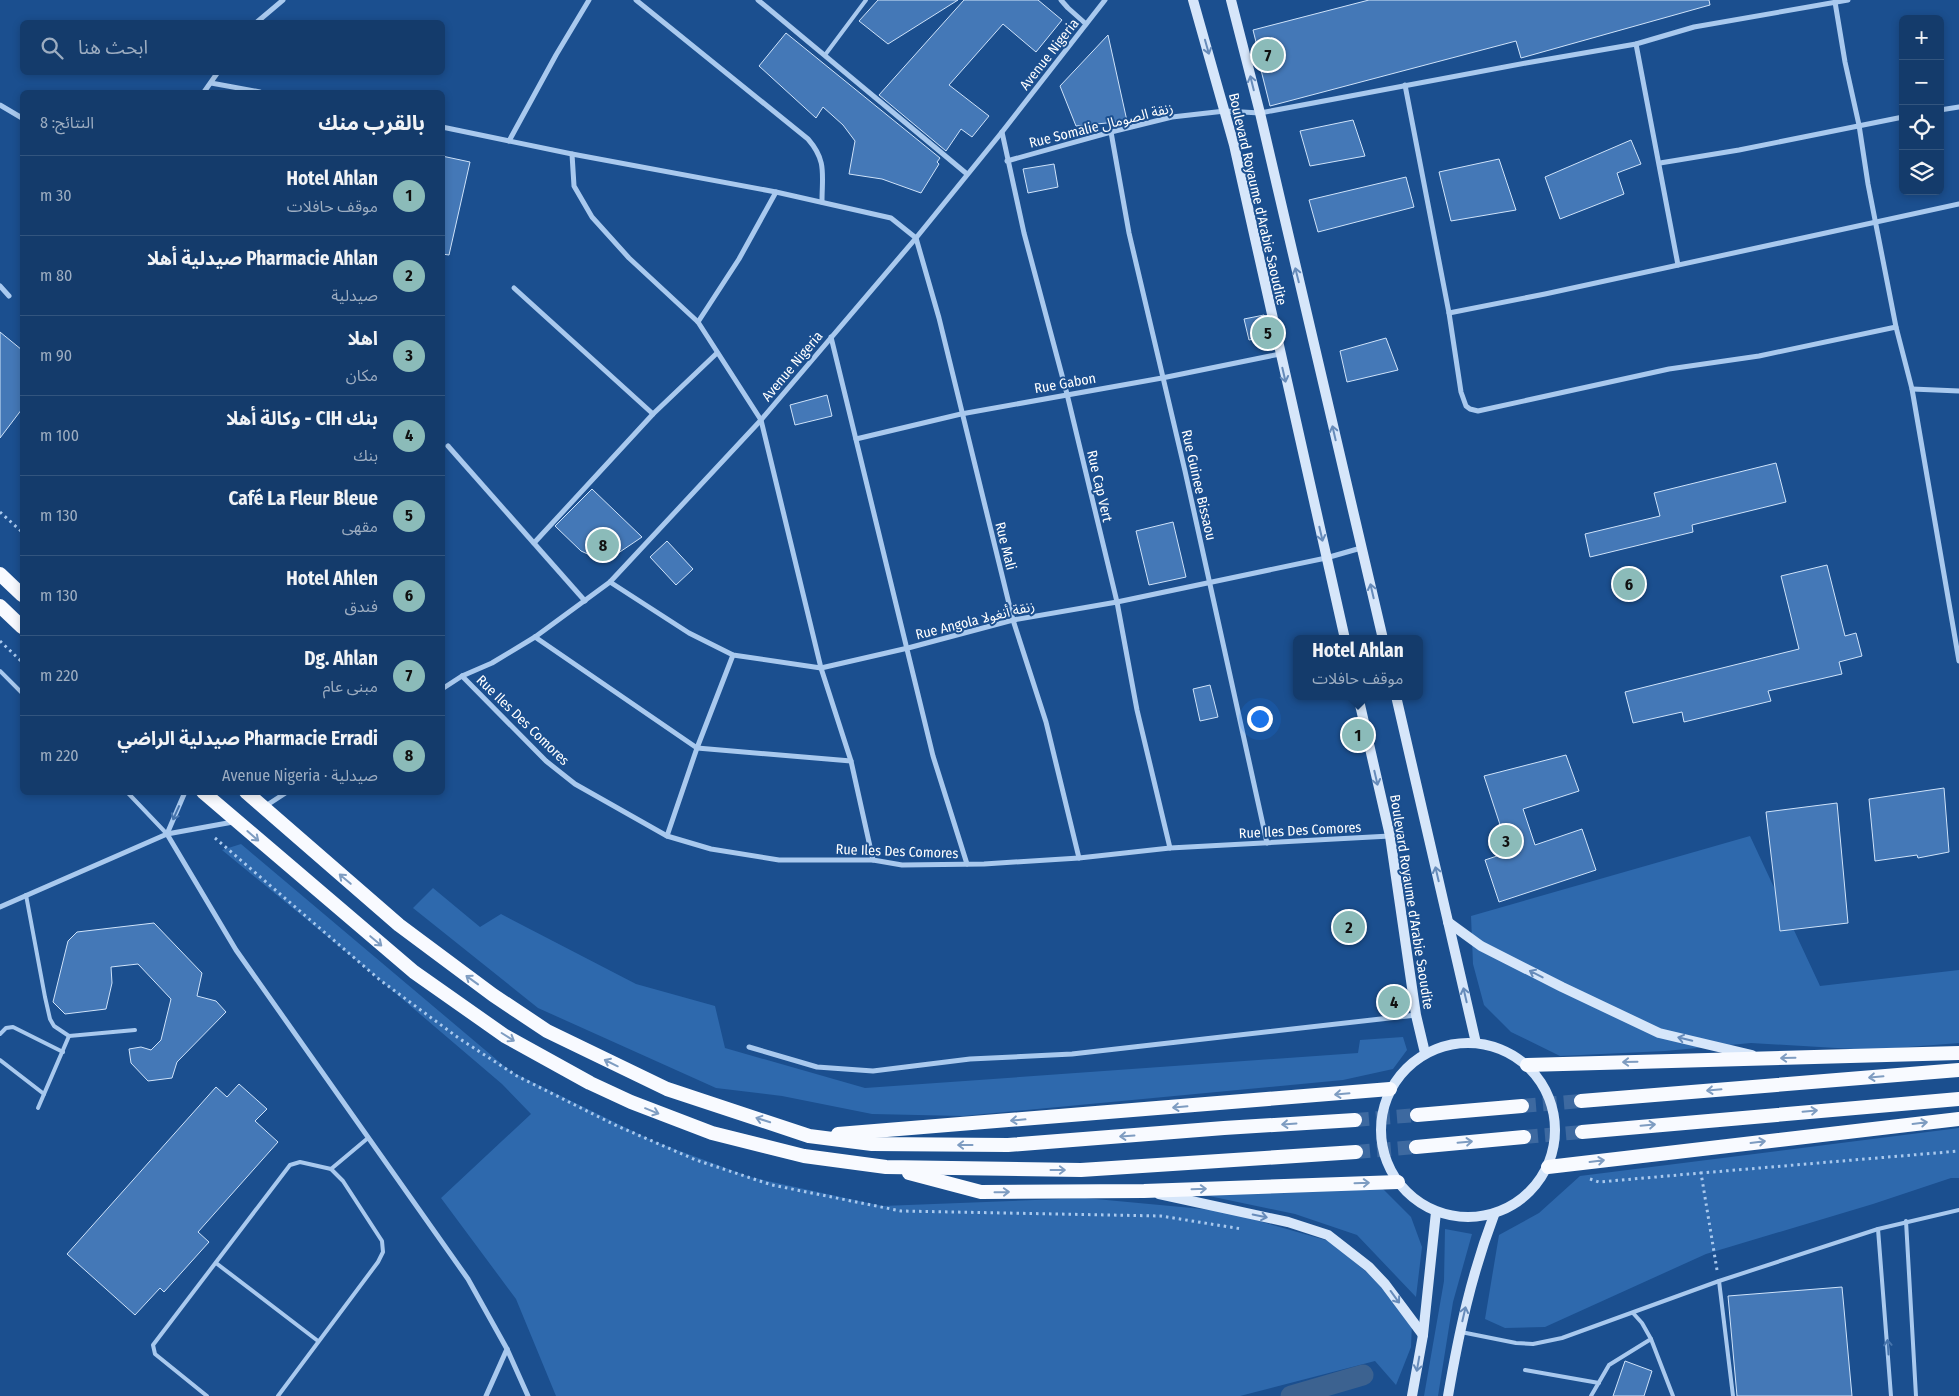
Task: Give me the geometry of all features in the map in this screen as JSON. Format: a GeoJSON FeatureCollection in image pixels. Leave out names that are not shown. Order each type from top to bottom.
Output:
{"type":"FeatureCollection","features":[{"type":"Feature","properties":{"kind":"highway"},"geometry":{"type":"LineString","coordinates":[[0,574],[20,593]]}},
{"type":"Feature","properties":{"kind":"highway"},"geometry":{"type":"LineString","coordinates":[[0,606],[20,625]]}},
{"type":"Feature","properties":{"kind":"highway"},"geometry":{"type":"LineString","coordinates":[[206,795],[414,972],[506,1036],[590,1083],[631,1102],[712,1133],[804,1156],[886,1167],[1082,1170],[1356,1152]]}},
{"type":"Feature","properties":{"kind":"highway"},"geometry":{"type":"LineString","coordinates":[[249,795],[399,925],[471,980],[547,1031],[666,1089],[809,1136],[872,1144],[1008,1145],[1355,1120]]}},
{"type":"Feature","properties":{"kind":"highway"},"geometry":{"type":"LineString","coordinates":[[1527,1065],[1959,1053]]}},
{"type":"Feature","properties":{"kind":"highway"},"geometry":{"type":"LineString","coordinates":[[1581,1101],[1959,1070]]}},
{"type":"Feature","properties":{"kind":"highway"},"geometry":{"type":"LineString","coordinates":[[809,1136],[1390,1090]]}},
{"type":"Feature","properties":{"kind":"highway"},"geometry":{"type":"LineString","coordinates":[[1582,1132],[1959,1098]]}},
{"type":"Feature","properties":{"kind":"highway"},"geometry":{"type":"LineString","coordinates":[[1417,1115],[1522,1106]]}},
{"type":"Feature","properties":{"kind":"highway"},"geometry":{"type":"LineString","coordinates":[[1548,1167],[1959,1119]]}},
{"type":"Feature","properties":{"kind":"highway"},"geometry":{"type":"LineString","coordinates":[[1416,1147],[1524,1137]]}},
{"type":"Feature","properties":{"kind":"highway"},"geometry":{"type":"LineString","coordinates":[[886,1167],[981,1192],[1144,1190],[1398,1182]]}},
{"type":"Feature","properties":{"kind":"main road","name":"Boulevard Royaume d'Arabie Saoudite"},"geometry":{"type":"LineString","coordinates":[[1193,0],[1225,111],[1344,635]]}},
{"type":"Feature","properties":{"kind":"main road","name":"Boulevard Royaume d'Arabie Saoudite"},"geometry":{"type":"LineString","coordinates":[[1231,0],[1260,113],[1382,635]]}},
{"type":"Feature","properties":{"kind":"main road","name":"Boulevard Royaume d'Arabie Saoudite"},"geometry":{"type":"LineString","coordinates":[[1359,700],[1390,836],[1416,1015],[1425,1053]]}},
{"type":"Feature","properties":{"kind":"main road","name":"Boulevard Royaume d'Arabie Saoudite"},"geometry":{"type":"LineString","coordinates":[[1397,700],[1476,1043]]}},
{"type":"Feature","properties":{"kind":"main road"},"geometry":{"type":"LineString","coordinates":[[1448,922],[1481,946],[1659,1033],[1766,1059]]}},
{"type":"Feature","properties":{"kind":"main road"},"geometry":{"type":"LineString","coordinates":[[1476,1043],[1503,1050],[1527,1065],[1544,1086],[1554,1112],[1556,1140],[1548,1167],[1535,1188],[1523,1199],[1494,1215],[1466,1219],[1436,1212],[1414,1200],[1398,1182],[1386,1161],[1380,1137],[1382,1113],[1390,1090],[1411,1063],[1425,1053],[1450,1044],[1476,1043]]}},
{"type":"Feature","properties":{"kind":"main road"},"geometry":{"type":"LineString","coordinates":[[1144,1190],[1288,1222],[1328,1235],[1369,1267],[1385,1284],[1424,1335]]}},
{"type":"Feature","properties":{"kind":"main road"},"geometry":{"type":"LineString","coordinates":[[1412,1396],[1424,1335],[1436,1212]]}},
{"type":"Feature","properties":{"kind":"main road"},"geometry":{"type":"LineString","coordinates":[[1448,1396],[1460,1331],[1478,1258],[1494,1215]]}},
{"type":"Feature","properties":{"kind":"street"},"geometry":{"type":"LineString","coordinates":[[259,20],[283,0]]}},
{"type":"Feature","properties":{"kind":"street"},"geometry":{"type":"LineString","coordinates":[[510,141],[556,55],[589,0]]}},
{"type":"Feature","properties":{"kind":"street"},"geometry":{"type":"LineString","coordinates":[[636,0],[808,139],[816,148],[822,166],[822,202]]}},
{"type":"Feature","properties":{"kind":"street"},"geometry":{"type":"LineString","coordinates":[[758,0],[967,174]]}},
{"type":"Feature","properties":{"kind":"street"},"geometry":{"type":"LineString","coordinates":[[1061,0],[1086,24]]}},
{"type":"Feature","properties":{"kind":"street","name":"Avenue Nigeria"},"geometry":{"type":"LineString","coordinates":[[445,687],[462,676],[492,663],[535,636],[610,582],[761,420],[916,238],[1105,0]]}},
{"type":"Feature","properties":{"kind":"street"},"geometry":{"type":"LineString","coordinates":[[1814,6],[1816,0]]}},
{"type":"Feature","properties":{"kind":"street","name":"Rue Somalie زنقة الصومال"},"geometry":{"type":"LineString","coordinates":[[1007,161],[1172,117],[1225,111],[1260,113],[1636,44],[1694,27],[1848,0]]}},
{"type":"Feature","properties":{"kind":"street"},"geometry":{"type":"LineString","coordinates":[[1835,2],[1845,62],[1859,125],[1875,222],[1896,327],[1912,389],[1959,661]]}},
{"type":"Feature","properties":{"kind":"street"},"geometry":{"type":"LineString","coordinates":[[1636,44],[1678,266]]}},
{"type":"Feature","properties":{"kind":"street"},"geometry":{"type":"LineString","coordinates":[[206,90],[216,75]]}},
{"type":"Feature","properties":{"kind":"street"},"geometry":{"type":"LineString","coordinates":[[212,83],[249,90]]}},
{"type":"Feature","properties":{"kind":"street"},"geometry":{"type":"LineString","coordinates":[[1405,86],[1449,313],[1461,392],[1466,406],[1470,410],[1478,411],[1669,369],[1759,356],[1842,340],[1896,327]]}},
{"type":"Feature","properties":{"kind":"street"},"geometry":{"type":"LineString","coordinates":[[0,105],[20,117]]}},
{"type":"Feature","properties":{"kind":"street"},"geometry":{"type":"LineString","coordinates":[[1944,109],[1959,107]]}},
{"type":"Feature","properties":{"kind":"street"},"geometry":{"type":"LineString","coordinates":[[1660,163],[1739,150],[1899,118]]}},
{"type":"Feature","properties":{"kind":"street"},"geometry":{"type":"LineString","coordinates":[[445,128],[572,154],[776,192],[891,218],[916,238]]}},
{"type":"Feature","properties":{"kind":"street","name":"Rue Cap Vert"},"geometry":{"type":"LineString","coordinates":[[1002,132],[1024,233],[1067,394],[1116,602],[1137,710],[1170,848]]}},
{"type":"Feature","properties":{"kind":"street","name":"Rue Guinee Bissaou"},"geometry":{"type":"LineString","coordinates":[[1110,132],[1162,378],[1267,843]]}},
{"type":"Feature","properties":{"kind":"street"},"geometry":{"type":"LineString","coordinates":[[572,154],[574,186],[592,217],[629,258],[698,322],[761,420],[821,668],[851,761],[873,860]]}},
{"type":"Feature","properties":{"kind":"street"},"geometry":{"type":"LineString","coordinates":[[698,322],[739,259],[776,192]]}},
{"type":"Feature","properties":{"kind":"street"},"geometry":{"type":"LineString","coordinates":[[1449,313],[1678,266],[1770,244],[1959,204]]}},
{"type":"Feature","properties":{"kind":"street","name":"Rue Mali"},"geometry":{"type":"LineString","coordinates":[[916,238],[939,318],[1012,620],[1046,722],[1079,858]]}},
{"type":"Feature","properties":{"kind":"street"},"geometry":{"type":"LineString","coordinates":[[0,286],[9,296]]}},
{"type":"Feature","properties":{"kind":"street"},"geometry":{"type":"LineString","coordinates":[[514,288],[653,414]]}},
{"type":"Feature","properties":{"kind":"street"},"geometry":{"type":"LineString","coordinates":[[831,337],[934,756],[967,864]]}},
{"type":"Feature","properties":{"kind":"street"},"geometry":{"type":"LineString","coordinates":[[534,543],[653,414],[717,353]]}},
{"type":"Feature","properties":{"kind":"street","name":"Rue Gabon"},"geometry":{"type":"LineString","coordinates":[[856,439],[961,414],[1162,378],[1280,354]]}},
{"type":"Feature","properties":{"kind":"street"},"geometry":{"type":"LineString","coordinates":[[1912,389],[1959,391]]}},
{"type":"Feature","properties":{"kind":"street"},"geometry":{"type":"LineString","coordinates":[[448,446],[585,601]]}},
{"type":"Feature","properties":{"kind":"street","name":"Rue Angola زنقة أنغولا"},"geometry":{"type":"LineString","coordinates":[[610,582],[732,656],[821,668],[908,648],[1012,620],[1116,602],[1209,583],[1326,558],[1362,548]]}},
{"type":"Feature","properties":{"kind":"street"},"geometry":{"type":"LineString","coordinates":[[535,636],[697,748],[851,761]]}},
{"type":"Feature","properties":{"kind":"street"},"geometry":{"type":"LineString","coordinates":[[667,836],[697,748],[732,656]]}},
{"type":"Feature","properties":{"kind":"street","name":"Rue Iles Des Comores"},"geometry":{"type":"LineString","coordinates":[[462,676],[546,760],[575,784],[667,836],[711,849],[779,860],[873,860],[902,865],[967,864],[1079,858],[1170,848],[1390,836]]}},
{"type":"Feature","properties":{"kind":"street"},"geometry":{"type":"LineString","coordinates":[[167,834],[184,795]]}},
{"type":"Feature","properties":{"kind":"street"},"geometry":{"type":"LineString","coordinates":[[264,808],[283,795]]}},
{"type":"Feature","properties":{"kind":"street"},"geometry":{"type":"LineString","coordinates":[[0,907],[167,834],[235,821]]}},
{"type":"Feature","properties":{"kind":"street"},"geometry":{"type":"LineString","coordinates":[[167,834],[236,950],[468,1279],[507,1349],[528,1396]]}},
{"type":"Feature","properties":{"kind":"street"},"geometry":{"type":"LineString","coordinates":[[749,1047],[817,1067],[873,1071],[970,1058],[1072,1054],[1416,1015]]}},
{"type":"Feature","properties":{"kind":"street"},"geometry":{"type":"LineString","coordinates":[[486,1396],[507,1349]]}},
{"type":"Feature","properties":{"kind":"lane"},"geometry":{"type":"LineString","coordinates":[[824,55],[866,0]]}},
{"type":"Feature","properties":{"kind":"lane"},"geometry":{"type":"LineString","coordinates":[[0,670],[20,691]]}},
{"type":"Feature","properties":{"kind":"lane"},"geometry":{"type":"LineString","coordinates":[[130,795],[167,834]]}},
{"type":"Feature","properties":{"kind":"lane"},"geometry":{"type":"LineString","coordinates":[[26,895],[50,1019],[54,1026],[69,1036],[136,1030]]}},
{"type":"Feature","properties":{"kind":"lane"},"geometry":{"type":"LineString","coordinates":[[0,1034],[6,1028],[13,1027],[63,1052]]}},
{"type":"Feature","properties":{"kind":"lane"},"geometry":{"type":"LineString","coordinates":[[38,1108],[69,1036]]}},
{"type":"Feature","properties":{"kind":"lane"},"geometry":{"type":"LineString","coordinates":[[0,1060],[44,1094]]}},
{"type":"Feature","properties":{"kind":"lane"},"geometry":{"type":"LineString","coordinates":[[331,1169],[368,1138]]}},
{"type":"Feature","properties":{"kind":"lane"},"geometry":{"type":"LineString","coordinates":[[207,1396],[155,1354],[152,1345],[290,1165],[300,1162],[331,1169],[343,1181],[382,1242],[383,1252],[378,1262],[278,1396]]}},
{"type":"Feature","properties":{"kind":"lane"},"geometry":{"type":"LineString","coordinates":[[1460,1331],[1516,1343],[1533,1344],[1562,1338],[1719,1281],[1878,1229],[1959,1210]]}},
{"type":"Feature","properties":{"kind":"lane"},"geometry":{"type":"LineString","coordinates":[[1906,1221],[1916,1396]]}},
{"type":"Feature","properties":{"kind":"lane"},"geometry":{"type":"LineString","coordinates":[[1878,1229],[1892,1396]]}},
{"type":"Feature","properties":{"kind":"lane"},"geometry":{"type":"LineString","coordinates":[[216,1263],[318,1342]]}},
{"type":"Feature","properties":{"kind":"lane"},"geometry":{"type":"LineString","coordinates":[[1719,1281],[1733,1396]]}},
{"type":"Feature","properties":{"kind":"lane"},"geometry":{"type":"LineString","coordinates":[[1633,1312],[1651,1339],[1674,1396]]}},
{"type":"Feature","properties":{"kind":"lane"},"geometry":{"type":"LineString","coordinates":[[1591,1396],[1609,1365],[1651,1339]]}},
{"type":"Feature","properties":{"kind":"lane"},"geometry":{"type":"LineString","coordinates":[[1525,1370],[1599,1383]]}},
{"type":"Feature","properties":{"kind":"path"},"geometry":{"type":"LineString","coordinates":[[0,512],[20,530]]}},
{"type":"Feature","properties":{"kind":"path"},"geometry":{"type":"LineString","coordinates":[[0,641],[20,660]]}},
{"type":"Feature","properties":{"kind":"path"},"geometry":{"type":"LineString","coordinates":[[1581,1163],[1588,1177],[1598,1182],[1959,1151]]}},
{"type":"Feature","properties":{"kind":"path"},"geometry":{"type":"LineString","coordinates":[[1701,1173],[1719,1281]]}},
{"type":"Feature","properties":{"kind":"shaded area"},"geometry":{"type":"Polygon","coordinates":[[[1750,836],[1820,986],[1959,970],[1959,1043],[1870,1050],[1751,1043],[1665,1051],[1560,1056],[1511,1032],[1484,1005],[1473,964],[1471,916],[1750,836]]]}},
{"type":"Feature","properties":{"kind":"shaded area"},"geometry":{"type":"Polygon","coordinates":[[[241,844],[510,1071],[653,1141],[750,1177],[882,1206],[1085,1198],[1224,1211],[1329,1241],[1380,1283],[1412,1323],[1411,1347],[1396,1385],[1375,1361],[1240,1396],[556,1396],[516,1299],[441,1198],[531,1114],[502,1084],[380,980],[222,850],[241,844]]]}},
{"type":"Feature","properties":{"kind":"shaded area"},"geometry":{"type":"Polygon","coordinates":[[[433,888],[480,927],[501,914],[636,984],[715,1006],[725,1048],[865,1088],[1358,1053],[1360,1040],[1403,1037],[1407,1050],[1393,1069],[1343,1080],[963,1116],[872,1114],[782,1096],[716,1088],[538,1008],[413,908],[433,888]]]}},
{"type":"Feature","properties":{"kind":"shaded area"},"geometry":{"type":"Polygon","coordinates":[[[1959,1128],[1959,1178],[1951,1178],[1873,1204],[1706,1254],[1545,1327],[1505,1328],[1485,1319],[1499,1235],[1539,1213],[1580,1176],[1959,1128]]]}},
{"type":"Feature","properties":{"kind":"shaded area"},"geometry":{"type":"Polygon","coordinates":[[[1382,1188],[1411,1217],[1422,1247],[1416,1297],[1357,1235],[1295,1214],[1190,1192],[1382,1188]]]}},
{"type":"Feature","properties":{"kind":"shaded area"},"geometry":{"type":"Polygon","coordinates":[[[1445,1229],[1472,1234],[1453,1302],[1438,1396],[1424,1396],[1444,1281],[1445,1229]]]}},
{"type":"Feature","properties":{"kind":"building"},"geometry":{"type":"Polygon","coordinates":[[[878,0],[958,0],[888,44],[859,21],[878,0]]]}},
{"type":"Feature","properties":{"kind":"building"},"geometry":{"type":"Polygon","coordinates":[[[964,0],[1038,0],[1062,20],[1036,52],[1003,24],[949,85],[989,116],[972,137],[961,129],[946,151],[879,95],[964,0]]]}},
{"type":"Feature","properties":{"kind":"building"},"geometry":{"type":"Polygon","coordinates":[[[1369,0],[1709,0],[1710,5],[1521,58],[1516,41],[1270,106],[1253,30],[1369,0]]]}},
{"type":"Feature","properties":{"kind":"building"},"geometry":{"type":"Polygon","coordinates":[[[786,33],[940,158],[937,162],[939,164],[921,193],[882,179],[849,174],[855,141],[843,125],[823,107],[816,118],[759,66],[786,33]]]}},
{"type":"Feature","properties":{"kind":"building"},"geometry":{"type":"Polygon","coordinates":[[[1108,35],[1127,121],[1076,126],[1060,86],[1108,35]]]}},
{"type":"Feature","properties":{"kind":"building"},"geometry":{"type":"Polygon","coordinates":[[[1353,120],[1365,156],[1310,166],[1300,131],[1353,120]]]}},
{"type":"Feature","properties":{"kind":"building"},"geometry":{"type":"Polygon","coordinates":[[[1631,140],[1641,164],[1617,173],[1624,194],[1560,219],[1545,177],[1631,140]]]}},
{"type":"Feature","properties":{"kind":"building"},"geometry":{"type":"Polygon","coordinates":[[[445,157],[470,162],[449,255],[445,254],[445,157]]]}},
{"type":"Feature","properties":{"kind":"building"},"geometry":{"type":"Polygon","coordinates":[[[1499,159],[1516,210],[1451,221],[1439,172],[1499,159]]]}},
{"type":"Feature","properties":{"kind":"building"},"geometry":{"type":"Polygon","coordinates":[[[1054,164],[1058,187],[1028,193],[1023,169],[1054,164]]]}},
{"type":"Feature","properties":{"kind":"building"},"geometry":{"type":"Polygon","coordinates":[[[1406,177],[1414,207],[1318,232],[1309,200],[1406,177]]]}},
{"type":"Feature","properties":{"kind":"building"},"geometry":{"type":"Polygon","coordinates":[[[1264,315],[1268,336],[1249,340],[1244,319],[1264,315]]]}},
{"type":"Feature","properties":{"kind":"building"},"geometry":{"type":"Polygon","coordinates":[[[0,332],[20,348],[20,412],[0,438],[0,332]]]}},
{"type":"Feature","properties":{"kind":"building"},"geometry":{"type":"Polygon","coordinates":[[[1386,338],[1398,370],[1347,382],[1340,351],[1386,338]]]}},
{"type":"Feature","properties":{"kind":"building"},"geometry":{"type":"Polygon","coordinates":[[[827,395],[832,416],[795,425],[790,405],[827,395]]]}},
{"type":"Feature","properties":{"kind":"building"},"geometry":{"type":"Polygon","coordinates":[[[1776,463],[1786,502],[1692,525],[1693,532],[1590,557],[1585,534],[1660,516],[1654,493],[1776,463]]]}},
{"type":"Feature","properties":{"kind":"building"},"geometry":{"type":"Polygon","coordinates":[[[592,489],[642,537],[605,562],[581,551],[555,526],[592,489]]]}},
{"type":"Feature","properties":{"kind":"building"},"geometry":{"type":"Polygon","coordinates":[[[1173,522],[1186,577],[1149,585],[1136,531],[1173,522]]]}},
{"type":"Feature","properties":{"kind":"building"},"geometry":{"type":"Polygon","coordinates":[[[667,541],[693,569],[676,585],[650,557],[667,541]]]}},
{"type":"Feature","properties":{"kind":"building"},"geometry":{"type":"Polygon","coordinates":[[[1827,565],[1845,636],[1856,633],[1862,656],[1839,662],[1842,674],[1768,691],[1771,701],[1684,722],[1682,712],[1633,723],[1625,692],[1799,649],[1781,576],[1827,565]]]}},
{"type":"Feature","properties":{"kind":"building"},"geometry":{"type":"Polygon","coordinates":[[[1210,685],[1218,717],[1200,721],[1193,689],[1210,685]]]}},
{"type":"Feature","properties":{"kind":"building"},"geometry":{"type":"Polygon","coordinates":[[[1566,755],[1579,791],[1523,809],[1535,845],[1582,829],[1596,870],[1499,902],[1485,860],[1509,852],[1484,776],[1566,755]]]}},
{"type":"Feature","properties":{"kind":"building"},"geometry":{"type":"Polygon","coordinates":[[[1944,788],[1949,852],[1918,858],[1917,855],[1875,861],[1869,799],[1944,788]]]}},
{"type":"Feature","properties":{"kind":"building"},"geometry":{"type":"Polygon","coordinates":[[[1837,803],[1848,923],[1780,931],[1766,812],[1837,803]]]}},
{"type":"Feature","properties":{"kind":"building"},"geometry":{"type":"Polygon","coordinates":[[[154,923],[202,973],[197,996],[216,1001],[226,1012],[177,1062],[172,1078],[148,1081],[131,1063],[129,1049],[141,1047],[151,1050],[161,1040],[171,999],[138,964],[111,967],[112,983],[106,1009],[65,1014],[53,1002],[68,941],[77,932],[154,923]]]}},
{"type":"Feature","properties":{"kind":"building"},"geometry":{"type":"Polygon","coordinates":[[[239,1084],[267,1109],[255,1121],[278,1142],[198,1232],[209,1242],[164,1292],[160,1288],[135,1315],[67,1254],[216,1087],[227,1097],[239,1084]]]}},
{"type":"Feature","properties":{"kind":"building"},"geometry":{"type":"Polygon","coordinates":[[[1842,1287],[1852,1396],[1737,1396],[1728,1296],[1842,1287]]]}},
{"type":"Feature","properties":{"kind":"building"},"geometry":{"type":"Polygon","coordinates":[[[1625,1361],[1652,1371],[1644,1396],[1613,1396],[1625,1361]]]}},
{"type":"Feature","properties":{"kind":"waterway"},"geometry":{"type":"LineString","coordinates":[[1291,1396],[1363,1375]]}},
{"type":"Feature","properties":{"kind":"tunnel"},"geometry":{"type":"LineString","coordinates":[[1522,1106],[1581,1101]]}},
{"type":"Feature","properties":{"kind":"tunnel"},"geometry":{"type":"LineString","coordinates":[[1355,1120],[1417,1115]]}},
{"type":"Feature","properties":{"kind":"tunnel"},"geometry":{"type":"LineString","coordinates":[[1524,1137],[1582,1132]]}},
{"type":"Feature","properties":{"kind":"tunnel"},"geometry":{"type":"LineString","coordinates":[[1356,1152],[1416,1147]]}},
{"type":"Feature","properties":{"kind":"place","name":"Dg. Ahlan"},"geometry":{"type":"Point","coordinates":[1268,55]}},
{"type":"Feature","properties":{"kind":"place","name":"Café La Fleur Bleue"},"geometry":{"type":"Point","coordinates":[1268,333]}},
{"type":"Feature","properties":{"kind":"place","name":"Pharmacie Erradi صيدلية الراضي"},"geometry":{"type":"Point","coordinates":[603,545]}},
{"type":"Feature","properties":{"kind":"place","name":"Hotel Ahlen"},"geometry":{"type":"Point","coordinates":[1629,584]}},
{"type":"Feature","properties":{"kind":"place","name":"Hotel Ahlan"},"geometry":{"type":"Point","coordinates":[1358,735]}},
{"type":"Feature","properties":{"kind":"place","name":"اهلا"},"geometry":{"type":"Point","coordinates":[1506,841]}},
{"type":"Feature","properties":{"kind":"place","name":"Pharmacie Ahlan صيدلية أهلا"},"geometry":{"type":"Point","coordinates":[1349,927]}},
{"type":"Feature","properties":{"kind":"place","name":"بنك CIH - وكالة أهلا"},"geometry":{"type":"Point","coordinates":[1394,1002]}}]}
